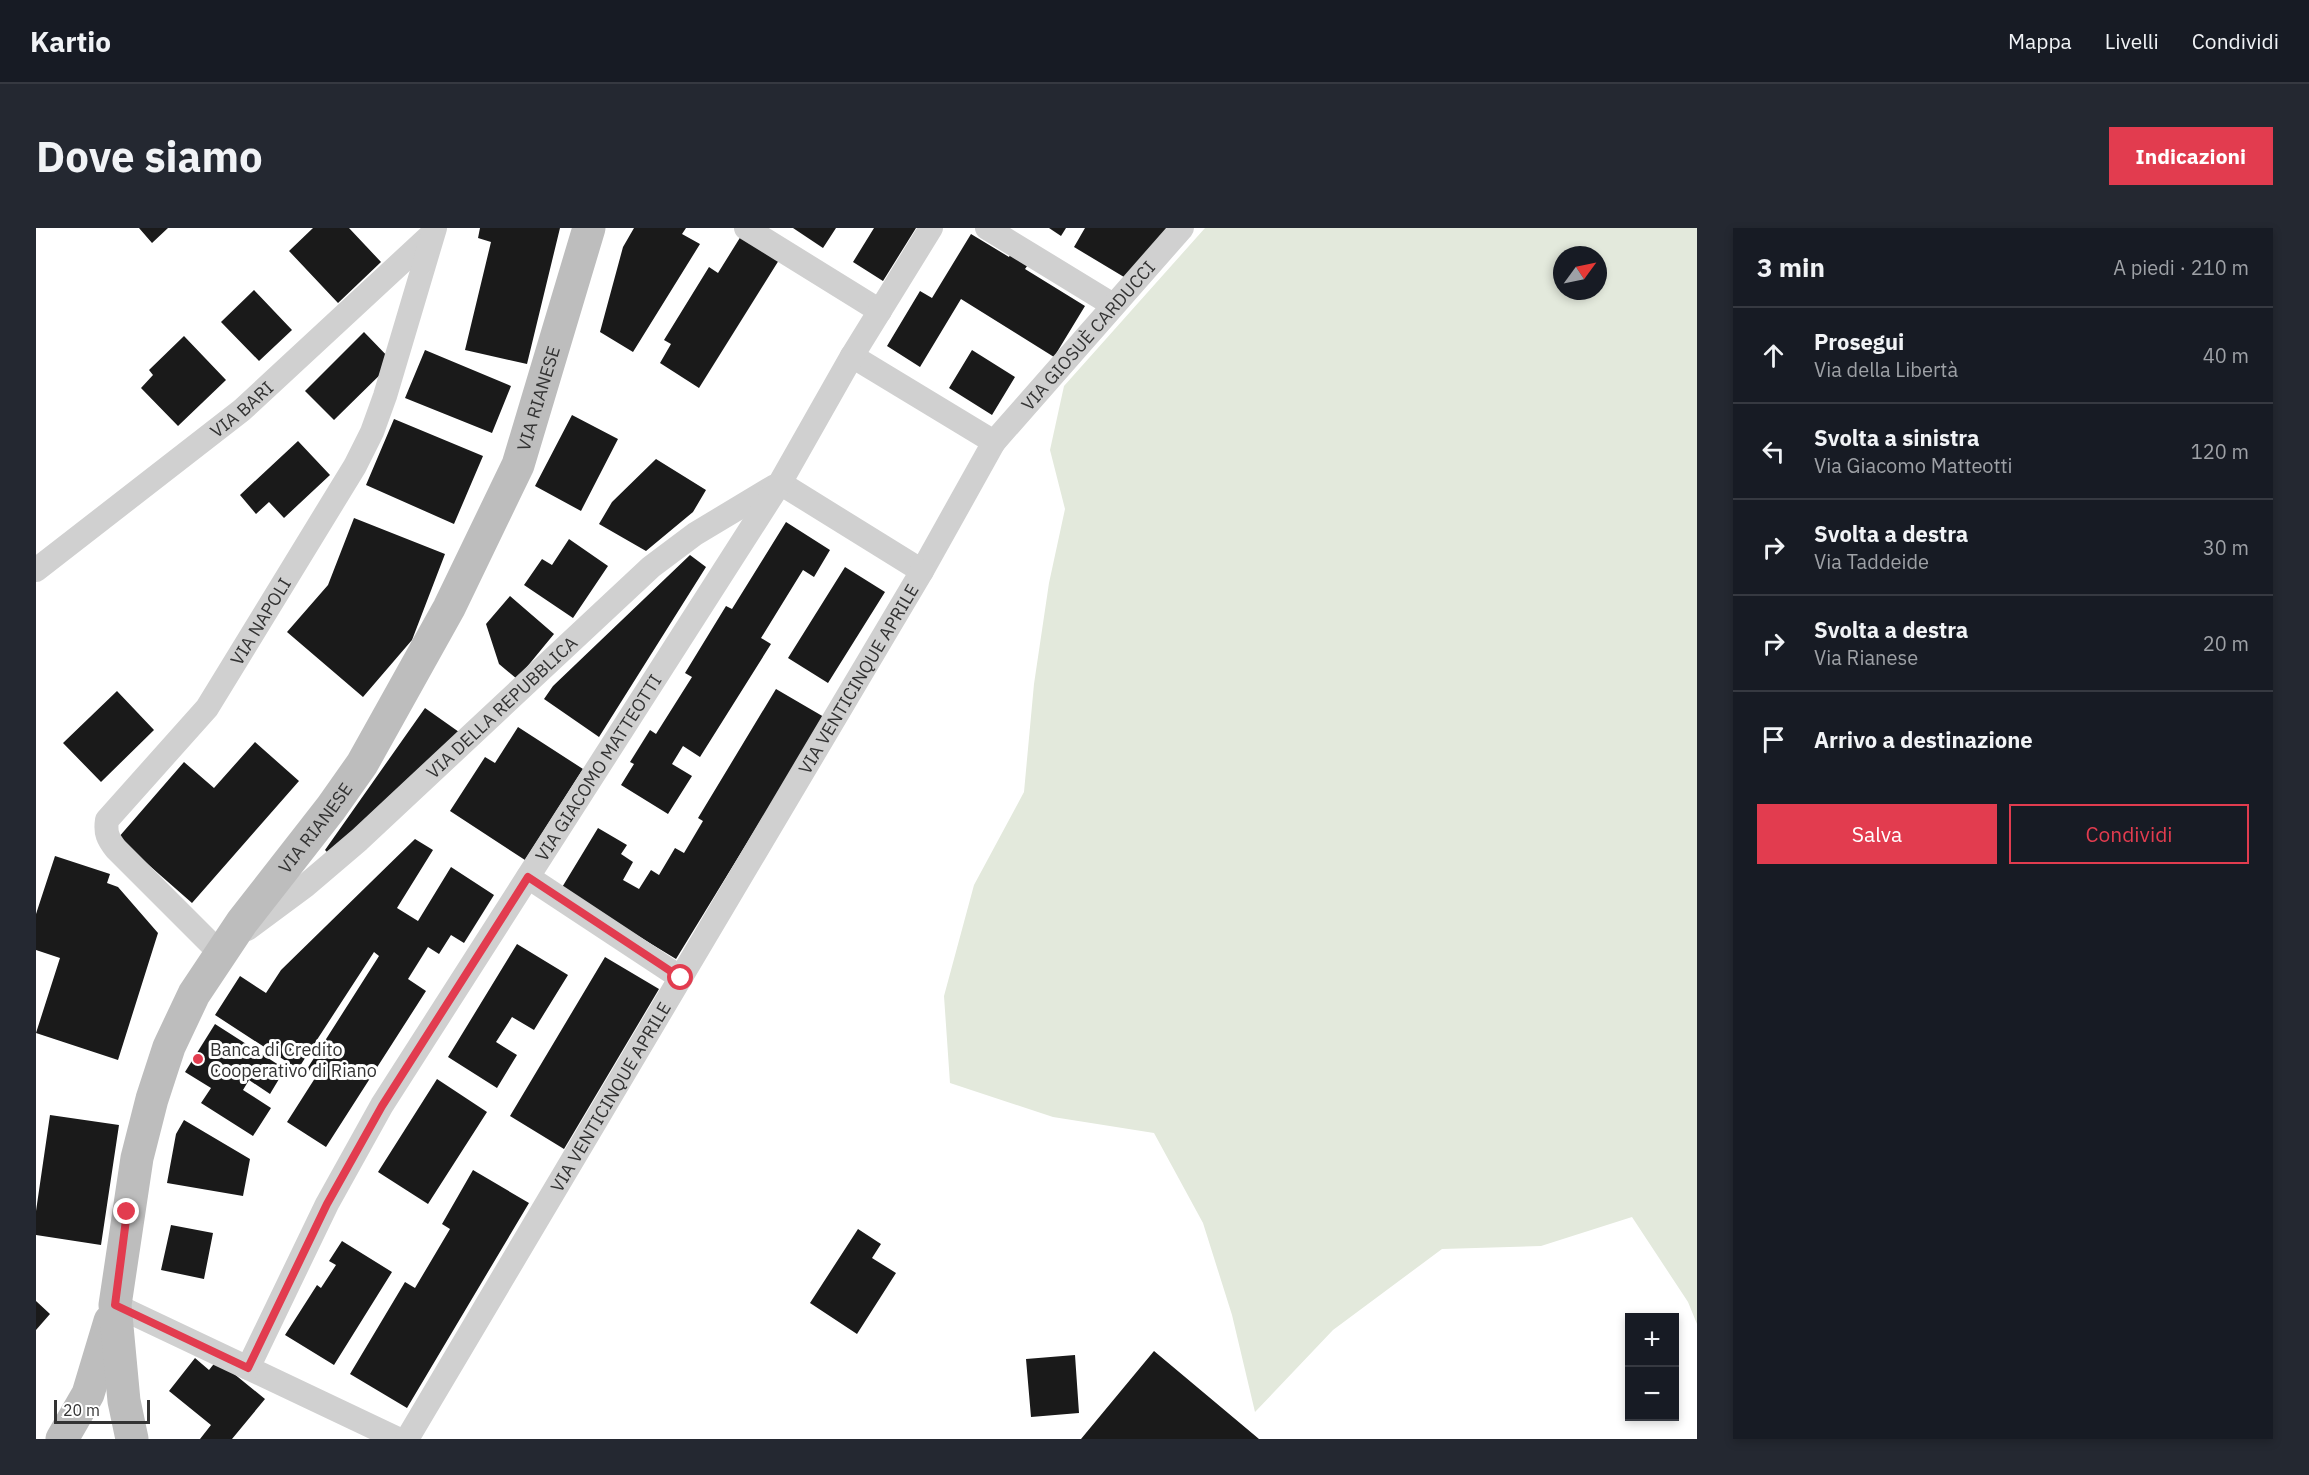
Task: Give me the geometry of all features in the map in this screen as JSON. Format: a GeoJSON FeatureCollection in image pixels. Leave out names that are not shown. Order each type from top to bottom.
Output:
{"type":"FeatureCollection","features":[{"type":"Feature","properties":{"kind":"main road","name":"VIA RIANESE"},"geometry":{"type":"LineString","coordinates":[[132,1439],[124,1401],[115,1305],[127,1212],[152,1099],[181,1019],[225,948],[362,764],[449,608],[518,465],[589,228]]}},
{"type":"Feature","properties":{"kind":"main road"},"geometry":{"type":"LineString","coordinates":[[62,1439],[88,1394],[115,1305]]}},
{"type":"Feature","properties":{"kind":"street"},"geometry":{"type":"LineString","coordinates":[[746,228],[880,311]]}},
{"type":"Feature","properties":{"kind":"street","name":"VIA GIACOMO MATTEOTTI"},"geometry":{"type":"LineString","coordinates":[[248,1368],[327,1204],[371,1125],[780,483],[852,356],[932,228]]}},
{"type":"Feature","properties":{"kind":"street"},"geometry":{"type":"LineString","coordinates":[[987,228],[1113,305]]}},
{"type":"Feature","properties":{"kind":"street","name":"VIA GIOSUÈ CARDUCCI"},"geometry":{"type":"LineString","coordinates":[[922,571],[994,442],[1182,228]]}},
{"type":"Feature","properties":{"kind":"street","name":"VIA NAPOLI"},"geometry":{"type":"LineString","coordinates":[[225,948],[116,849],[108,839],[107,820],[207,708],[355,466],[379,414],[434,230]]}},
{"type":"Feature","properties":{"kind":"street","name":"VIA BARI"},"geometry":{"type":"LineString","coordinates":[[36,570],[242,410],[434,230]]}},
{"type":"Feature","properties":{"kind":"street"},"geometry":{"type":"LineString","coordinates":[[852,356],[994,442]]}},
{"type":"Feature","properties":{"kind":"street","name":"VIA DELLA REPUBBLICA"},"geometry":{"type":"LineString","coordinates":[[225,948],[305,886],[359,840],[651,567],[695,534],[780,483]]}},
{"type":"Feature","properties":{"kind":"street"},"geometry":{"type":"LineString","coordinates":[[780,483],[922,571]]}},
{"type":"Feature","properties":{"kind":"street","name":"VIA VENTICINQUE APRILE"},"geometry":{"type":"LineString","coordinates":[[407,1439],[922,571]]}},
{"type":"Feature","properties":{"kind":"street"},"geometry":{"type":"LineString","coordinates":[[528,877],[681,978]]}},
{"type":"Feature","properties":{"kind":"street"},"geometry":{"type":"LineString","coordinates":[[115,1305],[398,1439]]}},
{"type":"Feature","properties":{"kind":"shaded area"},"geometry":{"type":"Polygon","coordinates":[[[1205,228],[1697,228],[1697,1324],[1688,1302],[1632,1217],[1541,1246],[1442,1249],[1333,1330],[1255,1412],[1232,1315],[1203,1223],[1154,1133],[1053,1117],[950,1083],[944,996],[974,885],[1024,792],[1034,684],[1049,583],[1065,509],[1050,450],[1064,386],[1205,228]]]}},
{"type":"Feature","properties":{"kind":"building"},"geometry":{"type":"Polygon","coordinates":[[[139,228],[168,228],[152,243],[139,228]]]}},
{"type":"Feature","properties":{"kind":"building"},"geometry":{"type":"Polygon","coordinates":[[[313,228],[349,228],[381,262],[338,303],[289,251],[313,228]]]}},
{"type":"Feature","properties":{"kind":"building"},"geometry":{"type":"Polygon","coordinates":[[[480,228],[560,228],[527,364],[465,350],[491,242],[478,238],[480,228]]]}},
{"type":"Feature","properties":{"kind":"building"},"geometry":{"type":"Polygon","coordinates":[[[634,228],[686,228],[682,234],[700,244],[633,352],[600,332],[623,247],[634,228]]]}},
{"type":"Feature","properties":{"kind":"building"},"geometry":{"type":"Polygon","coordinates":[[[793,228],[836,228],[823,248],[793,228]]]}},
{"type":"Feature","properties":{"kind":"building"},"geometry":{"type":"Polygon","coordinates":[[[874,228],[916,228],[883,281],[853,262],[874,228]]]}},
{"type":"Feature","properties":{"kind":"building"},"geometry":{"type":"Polygon","coordinates":[[[1049,228],[1066,228],[1061,236],[1049,228]]]}},
{"type":"Feature","properties":{"kind":"building"},"geometry":{"type":"Polygon","coordinates":[[[1085,228],[1173,228],[1124,277],[1074,247],[1085,228]]]}},
{"type":"Feature","properties":{"kind":"building"},"geometry":{"type":"Polygon","coordinates":[[[971,234],[1009,257],[1012,251],[1030,262],[1025,269],[1085,306],[1054,357],[961,299],[920,367],[887,346],[920,291],[932,298],[971,234]]]}},
{"type":"Feature","properties":{"kind":"building"},"geometry":{"type":"Polygon","coordinates":[[[741,236],[779,260],[699,388],[660,363],[671,344],[664,340],[709,267],[718,273],[741,236]]]}},
{"type":"Feature","properties":{"kind":"building"},"geometry":{"type":"Polygon","coordinates":[[[254,290],[292,330],[259,361],[221,322],[254,290]]]}},
{"type":"Feature","properties":{"kind":"building"},"geometry":{"type":"Polygon","coordinates":[[[364,332],[393,362],[334,420],[305,391],[364,332]]]}},
{"type":"Feature","properties":{"kind":"building"},"geometry":{"type":"Polygon","coordinates":[[[184,336],[226,380],[178,426],[141,388],[153,375],[149,370],[184,336]]]}},
{"type":"Feature","properties":{"kind":"building"},"geometry":{"type":"Polygon","coordinates":[[[425,350],[511,386],[492,433],[405,398],[425,350]]]}},
{"type":"Feature","properties":{"kind":"building"},"geometry":{"type":"Polygon","coordinates":[[[972,350],[1015,377],[992,415],[949,388],[972,350]]]}},
{"type":"Feature","properties":{"kind":"building"},"geometry":{"type":"Polygon","coordinates":[[[572,415],[618,439],[581,511],[535,486],[572,415]]]}},
{"type":"Feature","properties":{"kind":"building"},"geometry":{"type":"Polygon","coordinates":[[[394,419],[483,456],[454,524],[366,485],[394,419]]]}},
{"type":"Feature","properties":{"kind":"building"},"geometry":{"type":"Polygon","coordinates":[[[298,441],[330,475],[284,518],[269,502],[256,514],[240,495],[298,441]]]}},
{"type":"Feature","properties":{"kind":"building"},"geometry":{"type":"Polygon","coordinates":[[[656,459],[706,490],[693,512],[646,551],[599,524],[612,502],[656,459]]]}},
{"type":"Feature","properties":{"kind":"building"},"geometry":{"type":"Polygon","coordinates":[[[354,518],[445,554],[412,640],[363,697],[287,632],[328,585],[354,518]]]}},
{"type":"Feature","properties":{"kind":"building"},"geometry":{"type":"Polygon","coordinates":[[[786,522],[830,550],[814,577],[803,570],[761,638],[771,644],[700,757],[683,746],[672,764],[692,776],[668,814],[621,785],[634,764],[630,762],[650,730],[656,734],[692,677],[685,673],[726,606],[732,609],[786,522]]]}},
{"type":"Feature","properties":{"kind":"building"},"geometry":{"type":"Polygon","coordinates":[[[569,539],[608,566],[573,618],[524,585],[542,559],[552,565],[569,539]]]}},
{"type":"Feature","properties":{"kind":"building"},"geometry":{"type":"Polygon","coordinates":[[[690,555],[706,567],[599,737],[544,699],[553,686],[690,555]]]}},
{"type":"Feature","properties":{"kind":"building"},"geometry":{"type":"Polygon","coordinates":[[[845,567],[885,592],[828,683],[788,658],[845,567]]]}},
{"type":"Feature","properties":{"kind":"building"},"geometry":{"type":"Polygon","coordinates":[[[510,596],[554,634],[517,679],[499,664],[486,624],[510,596]]]}},
{"type":"Feature","properties":{"kind":"building"},"geometry":{"type":"Polygon","coordinates":[[[776,689],[824,717],[676,959],[561,889],[598,828],[627,845],[621,854],[633,862],[623,880],[639,889],[651,870],[659,875],[675,848],[684,853],[703,821],[698,818],[776,689]]]}},
{"type":"Feature","properties":{"kind":"building"},"geometry":{"type":"Polygon","coordinates":[[[117,691],[154,730],[101,782],[63,743],[117,691]]]}},
{"type":"Feature","properties":{"kind":"building"},"geometry":{"type":"Polygon","coordinates":[[[425,708],[459,732],[332,857],[325,850],[425,708]]]}},
{"type":"Feature","properties":{"kind":"building"},"geometry":{"type":"Polygon","coordinates":[[[518,727],[583,769],[525,860],[450,811],[485,757],[495,763],[518,727]]]}},
{"type":"Feature","properties":{"kind":"building"},"geometry":{"type":"Polygon","coordinates":[[[255,742],[299,781],[192,903],[118,838],[184,762],[214,788],[255,742]]]}},
{"type":"Feature","properties":{"kind":"building"},"geometry":{"type":"Polygon","coordinates":[[[415,839],[433,850],[397,908],[418,921],[451,867],[494,895],[464,943],[451,935],[439,954],[428,947],[408,979],[426,991],[326,1147],[287,1122],[317,1075],[307,1069],[379,956],[374,952],[298,1069],[215,1015],[240,976],[266,993],[281,970],[415,839]]]}},
{"type":"Feature","properties":{"kind":"building"},"geometry":{"type":"Polygon","coordinates":[[[55,856],[110,874],[107,883],[118,887],[158,933],[118,1060],[36,1033],[60,958],[36,950],[36,914],[55,856]]]}},
{"type":"Feature","properties":{"kind":"building"},"geometry":{"type":"Polygon","coordinates":[[[517,944],[568,975],[534,1030],[512,1017],[496,1042],[517,1055],[497,1088],[448,1057],[517,944]]]}},
{"type":"Feature","properties":{"kind":"building"},"geometry":{"type":"Polygon","coordinates":[[[605,957],[659,989],[564,1149],[510,1116],[605,957]]]}},
{"type":"Feature","properties":{"kind":"building"},"geometry":{"type":"Polygon","coordinates":[[[215,1024],[285,1069],[270,1094],[249,1080],[243,1090],[271,1108],[253,1136],[201,1103],[211,1088],[185,1072],[215,1024]]]}},
{"type":"Feature","properties":{"kind":"building"},"geometry":{"type":"Polygon","coordinates":[[[437,1079],[487,1112],[428,1204],[378,1172],[437,1079]]]}},
{"type":"Feature","properties":{"kind":"building"},"geometry":{"type":"Polygon","coordinates":[[[50,1115],[119,1125],[101,1245],[36,1235],[36,1211],[50,1115]]]}},
{"type":"Feature","properties":{"kind":"building"},"geometry":{"type":"Polygon","coordinates":[[[184,1120],[250,1159],[243,1196],[167,1183],[176,1134],[184,1120]]]}},
{"type":"Feature","properties":{"kind":"building"},"geometry":{"type":"Polygon","coordinates":[[[473,1170],[529,1203],[407,1408],[350,1374],[405,1282],[415,1288],[450,1229],[442,1224],[473,1170]]]}},
{"type":"Feature","properties":{"kind":"building"},"geometry":{"type":"Polygon","coordinates":[[[171,1225],[213,1233],[204,1279],[161,1270],[171,1225]]]}},
{"type":"Feature","properties":{"kind":"building"},"geometry":{"type":"Polygon","coordinates":[[[858,1229],[881,1244],[872,1258],[896,1273],[857,1334],[810,1303],[858,1229]]]}},
{"type":"Feature","properties":{"kind":"building"},"geometry":{"type":"Polygon","coordinates":[[[342,1241],[392,1272],[334,1365],[285,1335],[317,1285],[321,1288],[336,1265],[329,1261],[342,1241]]]}},
{"type":"Feature","properties":{"kind":"building"},"geometry":{"type":"Polygon","coordinates":[[[36,1301],[50,1314],[36,1330],[36,1301]]]}},
{"type":"Feature","properties":{"kind":"building"},"geometry":{"type":"Polygon","coordinates":[[[1154,1351],[1259,1439],[1081,1439],[1154,1351]]]}},
{"type":"Feature","properties":{"kind":"building"},"geometry":{"type":"Polygon","coordinates":[[[1075,1355],[1079,1413],[1031,1417],[1026,1359],[1075,1355]]]}},
{"type":"Feature","properties":{"kind":"building"},"geometry":{"type":"Polygon","coordinates":[[[195,1358],[209,1370],[217,1360],[265,1399],[232,1439],[200,1439],[211,1425],[169,1391],[195,1358]]]}},
{"type":"Feature","properties":{"kind":"place","name":"Banca di Credito Cooperativo di Riano"},"geometry":{"type":"Point","coordinates":[198,1059]}},
{"type":"Feature","properties":{"kind":"route"},"geometry":{"type":"LineString","coordinates":[[127,1212],[115,1305],[248,1368],[354,1153],[528,877],[681,978]]}}]}
